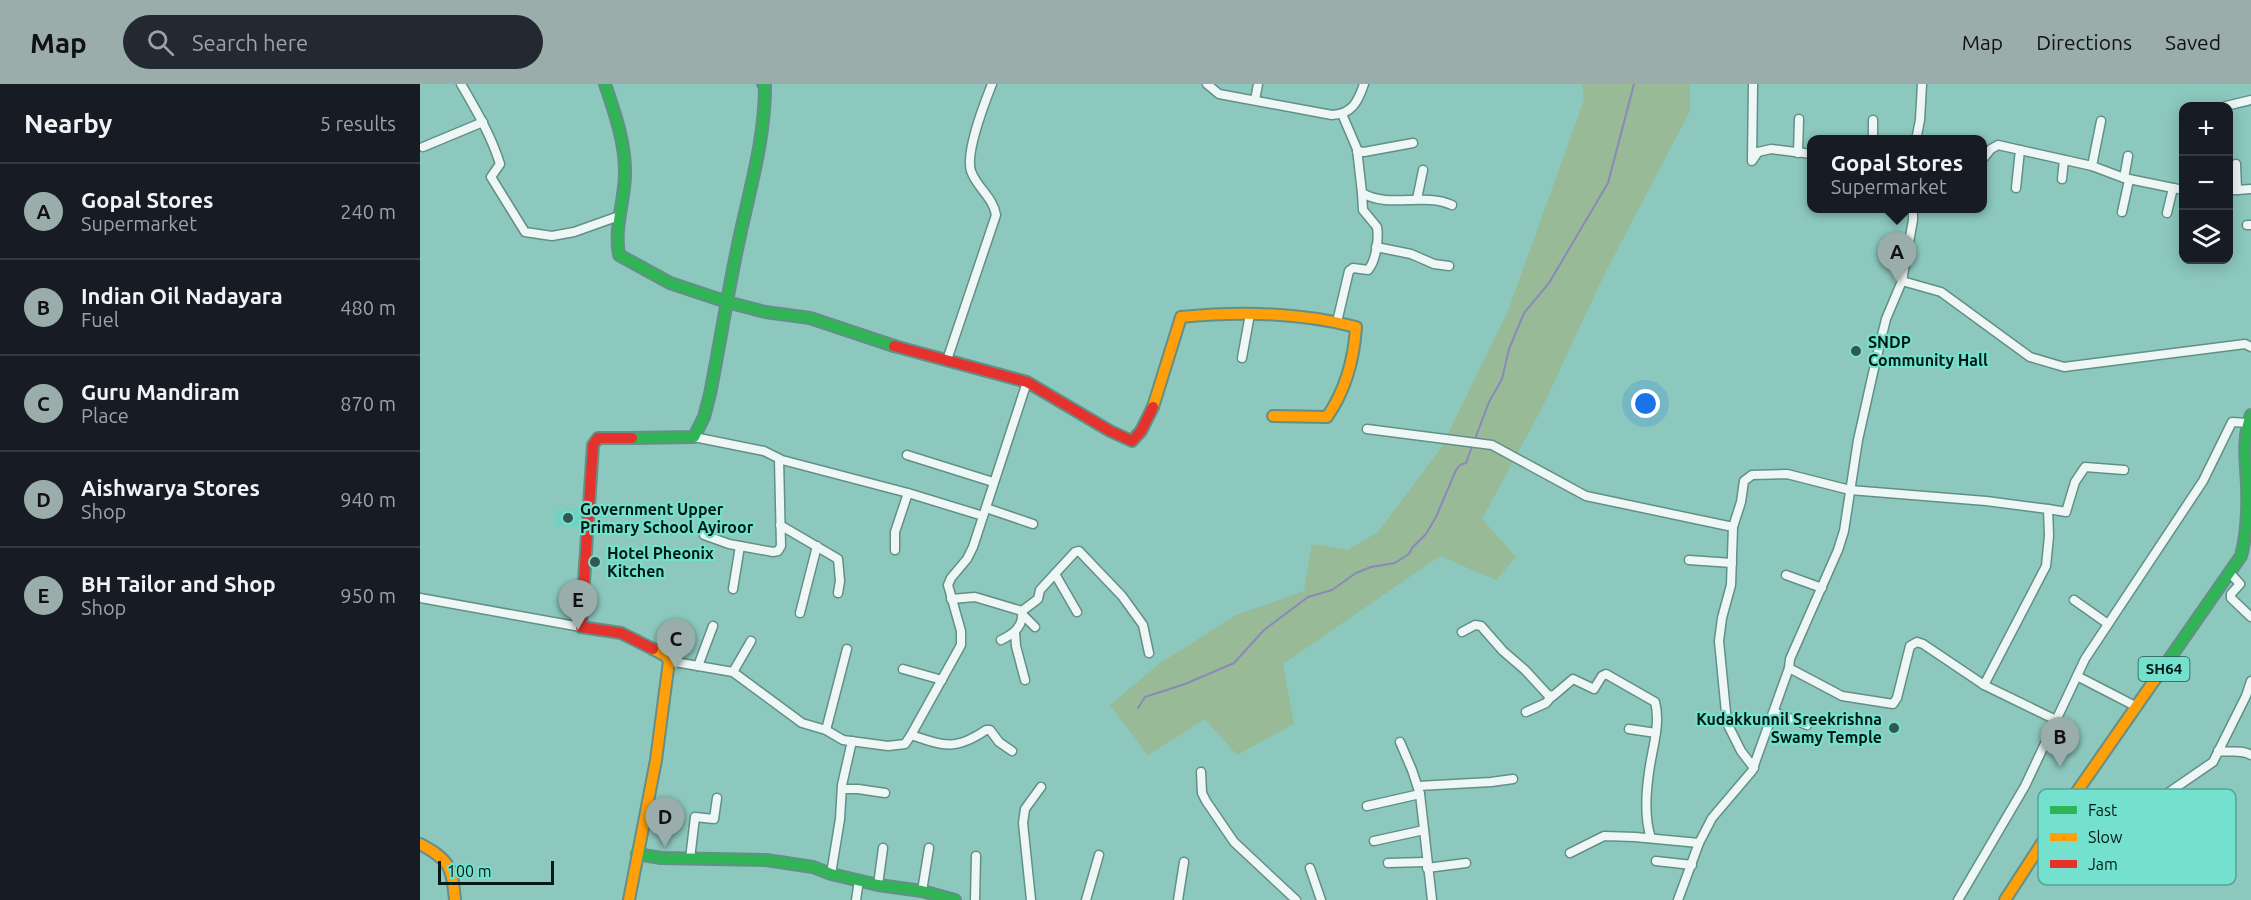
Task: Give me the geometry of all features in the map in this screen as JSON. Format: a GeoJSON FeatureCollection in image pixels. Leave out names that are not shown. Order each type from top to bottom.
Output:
{"type":"FeatureCollection","features":[{"type":"Feature","properties":{"kind":"main road"},"geometry":{"type":"LineString","coordinates":[[605,84],[623,138],[626,174],[619,216],[619,255],[670,283],[765,312],[810,318],[907,350],[1027,382],[1110,431],[1132,441],[1137,437],[1150,412],[1163,378],[1181,316],[1222,313],[1250,314],[1337,321],[1356,327],[1352,357],[1335,408],[1327,417],[1273,416]]}},
{"type":"Feature","properties":{"kind":"main road"},"geometry":{"type":"LineString","coordinates":[[629,900],[636,854],[656,760],[669,661],[666,656],[621,633],[581,627],[593,445],[598,438],[694,436],[701,426],[745,206],[756,165],[766,104],[763,84]]}},
{"type":"Feature","properties":{"kind":"main road","name":"SH64"},"geometry":{"type":"LineString","coordinates":[[2079,789],[2241,556],[2246,541],[2244,436],[2249,419]]}},
{"type":"Feature","properties":{"kind":"main road"},"geometry":{"type":"LineString","coordinates":[[420,844],[442,855],[453,868],[455,900]]}},
{"type":"Feature","properties":{"kind":"main road","name":"SH64"},"geometry":{"type":"LineString","coordinates":[[2005,900],[2038,849]]}},
{"type":"Feature","properties":{"kind":"main road"},"geometry":{"type":"LineString","coordinates":[[636,854],[661,858],[766,860],[813,867],[831,874],[878,885],[922,891],[936,898],[954,900]]}},
{"type":"Feature","properties":{"kind":"street"},"geometry":{"type":"LineString","coordinates":[[461,84],[483,122],[500,164],[491,177],[525,232],[552,236],[574,232],[619,216]]}},
{"type":"Feature","properties":{"kind":"street"},"geometry":{"type":"LineString","coordinates":[[947,360],[996,216],[994,205],[971,170],[970,153],[992,84]]}},
{"type":"Feature","properties":{"kind":"street"},"geometry":{"type":"LineString","coordinates":[[1207,84],[1219,94],[1332,115],[1342,114],[1355,105],[1364,84]]}},
{"type":"Feature","properties":{"kind":"street"},"geometry":{"type":"LineString","coordinates":[[1255,100],[1258,84]]}},
{"type":"Feature","properties":{"kind":"street"},"geometry":{"type":"LineString","coordinates":[[1753,84],[1752,161],[1763,150],[1771,148],[1807,154]]}},
{"type":"Feature","properties":{"kind":"street"},"geometry":{"type":"LineString","coordinates":[[1917,135],[1922,84]]}},
{"type":"Feature","properties":{"kind":"street"},"geometry":{"type":"LineString","coordinates":[[2233,104],[2251,100]]}},
{"type":"Feature","properties":{"kind":"street"},"geometry":{"type":"LineString","coordinates":[[1337,321],[1349,271],[1353,268],[1368,270],[1371,267],[1376,247],[1377,227],[1363,210],[1357,151],[1342,114]]}},
{"type":"Feature","properties":{"kind":"street"},"geometry":{"type":"LineString","coordinates":[[1798,153],[1799,119]]}},
{"type":"Feature","properties":{"kind":"street"},"geometry":{"type":"LineString","coordinates":[[1873,120],[1873,135]]}},
{"type":"Feature","properties":{"kind":"street"},"geometry":{"type":"LineString","coordinates":[[2092,166],[2101,121]]}},
{"type":"Feature","properties":{"kind":"street"},"geometry":{"type":"LineString","coordinates":[[423,147],[483,122]]}},
{"type":"Feature","properties":{"kind":"street"},"geometry":{"type":"LineString","coordinates":[[1357,151],[1364,152],[1413,143]]}},
{"type":"Feature","properties":{"kind":"street"},"geometry":{"type":"LineString","coordinates":[[1987,154],[1998,145],[2092,166],[2126,179],[2179,189]]}},
{"type":"Feature","properties":{"kind":"street"},"geometry":{"type":"LineString","coordinates":[[2016,188],[2020,150]]}},
{"type":"Feature","properties":{"kind":"street"},"geometry":{"type":"LineString","coordinates":[[2122,212],[2128,156]]}},
{"type":"Feature","properties":{"kind":"street"},"geometry":{"type":"LineString","coordinates":[[2062,179],[2064,160]]}},
{"type":"Feature","properties":{"kind":"street"},"geometry":{"type":"LineString","coordinates":[[2236,164],[2233,190],[2251,189]]}},
{"type":"Feature","properties":{"kind":"street"},"geometry":{"type":"LineString","coordinates":[[1417,199],[1423,170]]}},
{"type":"Feature","properties":{"kind":"street"},"geometry":{"type":"LineString","coordinates":[[2167,213],[2173,188]]}},
{"type":"Feature","properties":{"kind":"street"},"geometry":{"type":"LineString","coordinates":[[1362,193],[1399,202],[1417,199],[1443,202],[1452,206]]}},
{"type":"Feature","properties":{"kind":"street"},"geometry":{"type":"LineString","coordinates":[[1678,900],[1699,843],[1712,818],[1754,768],[1789,668],[1790,659],[1822,588],[1844,531],[1858,440],[1886,319],[1902,281],[1913,213]]}},
{"type":"Feature","properties":{"kind":"street"},"geometry":{"type":"LineString","coordinates":[[1376,247],[1411,254],[1434,264],[1449,266]]}},
{"type":"Feature","properties":{"kind":"street"},"geometry":{"type":"LineString","coordinates":[[1902,281],[1941,292],[2030,357],[2064,367],[2245,344],[2251,347]]}},
{"type":"Feature","properties":{"kind":"street"},"geometry":{"type":"LineString","coordinates":[[1242,358],[1250,314]]}},
{"type":"Feature","properties":{"kind":"street"},"geometry":{"type":"LineString","coordinates":[[669,661],[734,672],[802,723],[826,730],[843,740],[888,746],[905,744],[961,645],[961,631],[948,588],[950,580],[967,559],[985,512],[1027,382]]}},
{"type":"Feature","properties":{"kind":"street"},"geometry":{"type":"LineString","coordinates":[[1958,900],[2025,786],[2085,659],[2204,480],[2232,422],[2249,419]]}},
{"type":"Feature","properties":{"kind":"street"},"geometry":{"type":"LineString","coordinates":[[1367,429],[1492,445],[1586,496],[1733,527]]}},
{"type":"Feature","properties":{"kind":"street"},"geometry":{"type":"LineString","coordinates":[[694,436],[764,451],[779,459],[1033,524]]}},
{"type":"Feature","properties":{"kind":"street"},"geometry":{"type":"LineString","coordinates":[[907,455],[993,482]]}},
{"type":"Feature","properties":{"kind":"street"},"geometry":{"type":"LineString","coordinates":[[704,535],[740,546],[778,551],[781,546],[779,459]]}},
{"type":"Feature","properties":{"kind":"street"},"geometry":{"type":"LineString","coordinates":[[1754,768],[1741,751],[1727,723],[1719,640],[1731,585],[1733,527],[1741,502],[1744,481],[1752,475],[1787,474],[1850,490],[1986,501],[2066,512],[2076,482],[2085,466],[2124,470]]}},
{"type":"Feature","properties":{"kind":"street"},"geometry":{"type":"LineString","coordinates":[[896,550],[895,532],[908,493]]}},
{"type":"Feature","properties":{"kind":"street"},"geometry":{"type":"LineString","coordinates":[[1984,684],[2046,566],[2049,536],[2048,509]]}},
{"type":"Feature","properties":{"kind":"street"},"geometry":{"type":"LineString","coordinates":[[780,525],[838,559],[840,581],[838,593]]}},
{"type":"Feature","properties":{"kind":"street"},"geometry":{"type":"LineString","coordinates":[[734,589],[740,546]]}},
{"type":"Feature","properties":{"kind":"street"},"geometry":{"type":"LineString","coordinates":[[800,614],[817,546]]}},
{"type":"Feature","properties":{"kind":"street"},"geometry":{"type":"LineString","coordinates":[[1001,639],[1015,632],[1020,625],[1023,613],[1038,599],[1040,590],[1075,552],[1081,553],[1122,596],[1143,625],[1149,653]]}},
{"type":"Feature","properties":{"kind":"street"},"geometry":{"type":"LineString","coordinates":[[1689,560],[1732,563]]}},
{"type":"Feature","properties":{"kind":"street"},"geometry":{"type":"LineString","coordinates":[[2230,573],[2240,584],[2231,594],[2231,598],[2251,617]]}},
{"type":"Feature","properties":{"kind":"street"},"geometry":{"type":"LineString","coordinates":[[1055,574],[1077,612]]}},
{"type":"Feature","properties":{"kind":"street"},"geometry":{"type":"LineString","coordinates":[[1786,575],[1822,588]]}},
{"type":"Feature","properties":{"kind":"street"},"geometry":{"type":"LineString","coordinates":[[951,599],[975,597],[1023,613],[1035,627]]}},
{"type":"Feature","properties":{"kind":"street"},"geometry":{"type":"LineString","coordinates":[[420,598],[581,627]]}},
{"type":"Feature","properties":{"kind":"street"},"geometry":{"type":"LineString","coordinates":[[2074,600],[2108,624]]}},
{"type":"Feature","properties":{"kind":"street"},"geometry":{"type":"LineString","coordinates":[[1462,632],[1475,625],[1481,626],[1503,651],[1548,695],[1552,696]]}},
{"type":"Feature","properties":{"kind":"street"},"geometry":{"type":"LineString","coordinates":[[698,666],[713,626]]}},
{"type":"Feature","properties":{"kind":"street"},"geometry":{"type":"LineString","coordinates":[[1015,632],[1025,680]]}},
{"type":"Feature","properties":{"kind":"street"},"geometry":{"type":"LineString","coordinates":[[734,672],[751,641]]}},
{"type":"Feature","properties":{"kind":"street"},"geometry":{"type":"LineString","coordinates":[[1789,668],[1842,696],[1893,704],[1897,698],[1910,646],[1917,642],[1984,684],[2055,720]]}},
{"type":"Feature","properties":{"kind":"street"},"geometry":{"type":"LineString","coordinates":[[826,730],[847,649]]}},
{"type":"Feature","properties":{"kind":"street"},"geometry":{"type":"LineString","coordinates":[[903,669],[942,680]]}},
{"type":"Feature","properties":{"kind":"street"},"geometry":{"type":"LineString","coordinates":[[1526,712],[1546,703],[1573,679],[1594,689],[1602,676],[1610,675],[1655,702],[1658,710],[1647,798],[1647,826],[1651,838]]}},
{"type":"Feature","properties":{"kind":"street"},"geometry":{"type":"LineString","coordinates":[[2077,676],[2137,707]]}},
{"type":"Feature","properties":{"kind":"street"},"geometry":{"type":"LineString","coordinates":[[2174,789],[2213,762],[2248,697],[2251,681]]}},
{"type":"Feature","properties":{"kind":"street"},"geometry":{"type":"LineString","coordinates":[[1774,712],[1807,725]]}},
{"type":"Feature","properties":{"kind":"street"},"geometry":{"type":"LineString","coordinates":[[1629,729],[1656,734]]}},
{"type":"Feature","properties":{"kind":"street"},"geometry":{"type":"LineString","coordinates":[[910,735],[940,744],[961,744],[990,730],[999,742],[1012,751]]}},
{"type":"Feature","properties":{"kind":"street"},"geometry":{"type":"LineString","coordinates":[[831,874],[846,762],[852,741]]}},
{"type":"Feature","properties":{"kind":"street"},"geometry":{"type":"LineString","coordinates":[[1400,742],[1419,790],[1426,865],[1432,900]]}},
{"type":"Feature","properties":{"kind":"street"},"geometry":{"type":"LineString","coordinates":[[2218,752],[2244,751],[2251,755]]}},
{"type":"Feature","properties":{"kind":"street"},"geometry":{"type":"LineString","coordinates":[[1201,772],[1206,801],[1234,842],[1296,900]]}},
{"type":"Feature","properties":{"kind":"street"},"geometry":{"type":"LineString","coordinates":[[1367,806],[1419,790],[1513,779]]}},
{"type":"Feature","properties":{"kind":"street"},"geometry":{"type":"LineString","coordinates":[[1031,900],[1023,824],[1025,809],[1041,787]]}},
{"type":"Feature","properties":{"kind":"street"},"geometry":{"type":"LineString","coordinates":[[842,789],[885,793]]}},
{"type":"Feature","properties":{"kind":"street"},"geometry":{"type":"LineString","coordinates":[[690,859],[695,817],[714,819],[717,798]]}},
{"type":"Feature","properties":{"kind":"street"},"geometry":{"type":"LineString","coordinates":[[1374,841],[1424,830]]}},
{"type":"Feature","properties":{"kind":"street"},"geometry":{"type":"LineString","coordinates":[[1570,853],[1604,836],[1699,843]]}},
{"type":"Feature","properties":{"kind":"street"},"geometry":{"type":"LineString","coordinates":[[878,885],[884,848]]}},
{"type":"Feature","properties":{"kind":"street"},"geometry":{"type":"LineString","coordinates":[[922,891],[929,848]]}},
{"type":"Feature","properties":{"kind":"street"},"geometry":{"type":"LineString","coordinates":[[1086,900],[1099,855]]}},
{"type":"Feature","properties":{"kind":"street"},"geometry":{"type":"LineString","coordinates":[[975,900],[976,856]]}},
{"type":"Feature","properties":{"kind":"street"},"geometry":{"type":"LineString","coordinates":[[1656,861],[1692,865]]}},
{"type":"Feature","properties":{"kind":"street"},"geometry":{"type":"LineString","coordinates":[[1178,900],[1184,862]]}},
{"type":"Feature","properties":{"kind":"street"},"geometry":{"type":"LineString","coordinates":[[1388,863],[1426,865],[1466,863]]}},
{"type":"Feature","properties":{"kind":"street"},"geometry":{"type":"LineString","coordinates":[[1310,868],[1321,900]]}},
{"type":"Feature","properties":{"kind":"street"},"geometry":{"type":"LineString","coordinates":[[856,900],[859,880]]}},
{"type":"Feature","properties":{"kind":"shaded area"},"geometry":{"type":"Polygon","coordinates":[[[1582,84],[1690,84],[1690,111],[1604,275],[1542,408],[1482,519],[1516,557],[1496,580],[1440,556],[1283,664],[1294,724],[1237,755],[1205,719],[1148,755],[1110,705],[1159,664],[1236,615],[1304,591],[1312,544],[1348,550],[1378,532],[1441,448],[1508,311],[1584,100],[1582,84]]]}},
{"type":"Feature","properties":{"kind":"shaded area","name":"Government Upper Primary School Ayiroor"},"geometry":{"type":"Polygon","coordinates":[[[582,508],[582,527],[554,526],[555,509],[582,508]]]}},
{"type":"Feature","properties":{"kind":"waterway"},"geometry":{"type":"LineString","coordinates":[[1475,439],[1489,402],[1502,379],[1509,349],[1524,313],[1549,283],[1608,183],[1634,84]]}},
{"type":"Feature","properties":{"kind":"waterway"},"geometry":{"type":"LineString","coordinates":[[1138,708],[1145,697],[1185,684],[1234,663],[1264,630],[1308,597],[1332,590],[1356,573],[1371,567],[1395,563],[1409,554],[1426,534],[1436,517],[1456,470],[1460,465],[1466,463],[1473,444]]}},
{"type":"Feature","properties":{"kind":"traffic: fast"},"geometry":{"type":"LineString","coordinates":[[605,84],[619,129],[625,164],[618,225],[619,255],[670,283],[727,302],[765,312],[810,318],[894,346]]}},
{"type":"Feature","properties":{"kind":"traffic: fast"},"geometry":{"type":"LineString","coordinates":[[632,438],[694,437],[704,417],[760,144],[764,106],[765,86],[763,84]]}},
{"type":"Feature","properties":{"kind":"traffic: fast"},"geometry":{"type":"LineString","coordinates":[[2163,668],[2241,556],[2247,512],[2246,441],[2251,415]]}},
{"type":"Feature","properties":{"kind":"traffic: fast"},"geometry":{"type":"LineString","coordinates":[[637,854],[661,858],[766,860],[813,867],[831,874],[878,885],[922,891],[955,900]]}},
{"type":"Feature","properties":{"kind":"traffic: slow"},"geometry":{"type":"LineString","coordinates":[[1153,407],[1181,317],[1269,314],[1312,318],[1356,327],[1348,374],[1327,417],[1273,416]]}},
{"type":"Feature","properties":{"kind":"traffic: slow"},"geometry":{"type":"LineString","coordinates":[[629,900],[656,760],[669,661],[666,656],[653,649]]}},
{"type":"Feature","properties":{"kind":"traffic: slow"},"geometry":{"type":"LineString","coordinates":[[2079,789],[2163,668]]}},
{"type":"Feature","properties":{"kind":"traffic: slow"},"geometry":{"type":"LineString","coordinates":[[420,844],[438,855],[448,866],[455,900]]}},
{"type":"Feature","properties":{"kind":"traffic: slow"},"geometry":{"type":"LineString","coordinates":[[2005,900],[2038,849]]}},
{"type":"Feature","properties":{"kind":"traffic: jam"},"geometry":{"type":"LineString","coordinates":[[894,346],[1027,382],[1110,431],[1132,441],[1141,431],[1153,407]]}},
{"type":"Feature","properties":{"kind":"traffic: jam"},"geometry":{"type":"LineString","coordinates":[[632,438],[598,438],[593,445],[581,627],[621,633],[653,649]]}},
{"type":"Feature","properties":{"kind":"place","name":"Gopal Stores"},"geometry":{"type":"Point","coordinates":[1897,282]}},
{"type":"Feature","properties":{"kind":"place","name":"SNDP Community Hall"},"geometry":{"type":"Point","coordinates":[1856,351]}},
{"type":"Feature","properties":{"kind":"place","name":"Government Upper Primary School Ayiroor"},"geometry":{"type":"Point","coordinates":[568,518]}},
{"type":"Feature","properties":{"kind":"place","name":"Hotel Pheonix Kitchen"},"geometry":{"type":"Point","coordinates":[595,562]}},
{"type":"Feature","properties":{"kind":"place","name":"BH Tailor and Shop"},"geometry":{"type":"Point","coordinates":[578,630]}},
{"type":"Feature","properties":{"kind":"place","name":"Guru Mandiram"},"geometry":{"type":"Point","coordinates":[676,669]}},
{"type":"Feature","properties":{"kind":"place","name":"Kudakkunnil Sreekrishna Swamy Temple"},"geometry":{"type":"Point","coordinates":[1894,728]}},
{"type":"Feature","properties":{"kind":"place","name":"Indian Oil Nadayara"},"geometry":{"type":"Point","coordinates":[2060,767]}},
{"type":"Feature","properties":{"kind":"place","name":"Aishwarya Stores"},"geometry":{"type":"Point","coordinates":[665,847]}}]}
